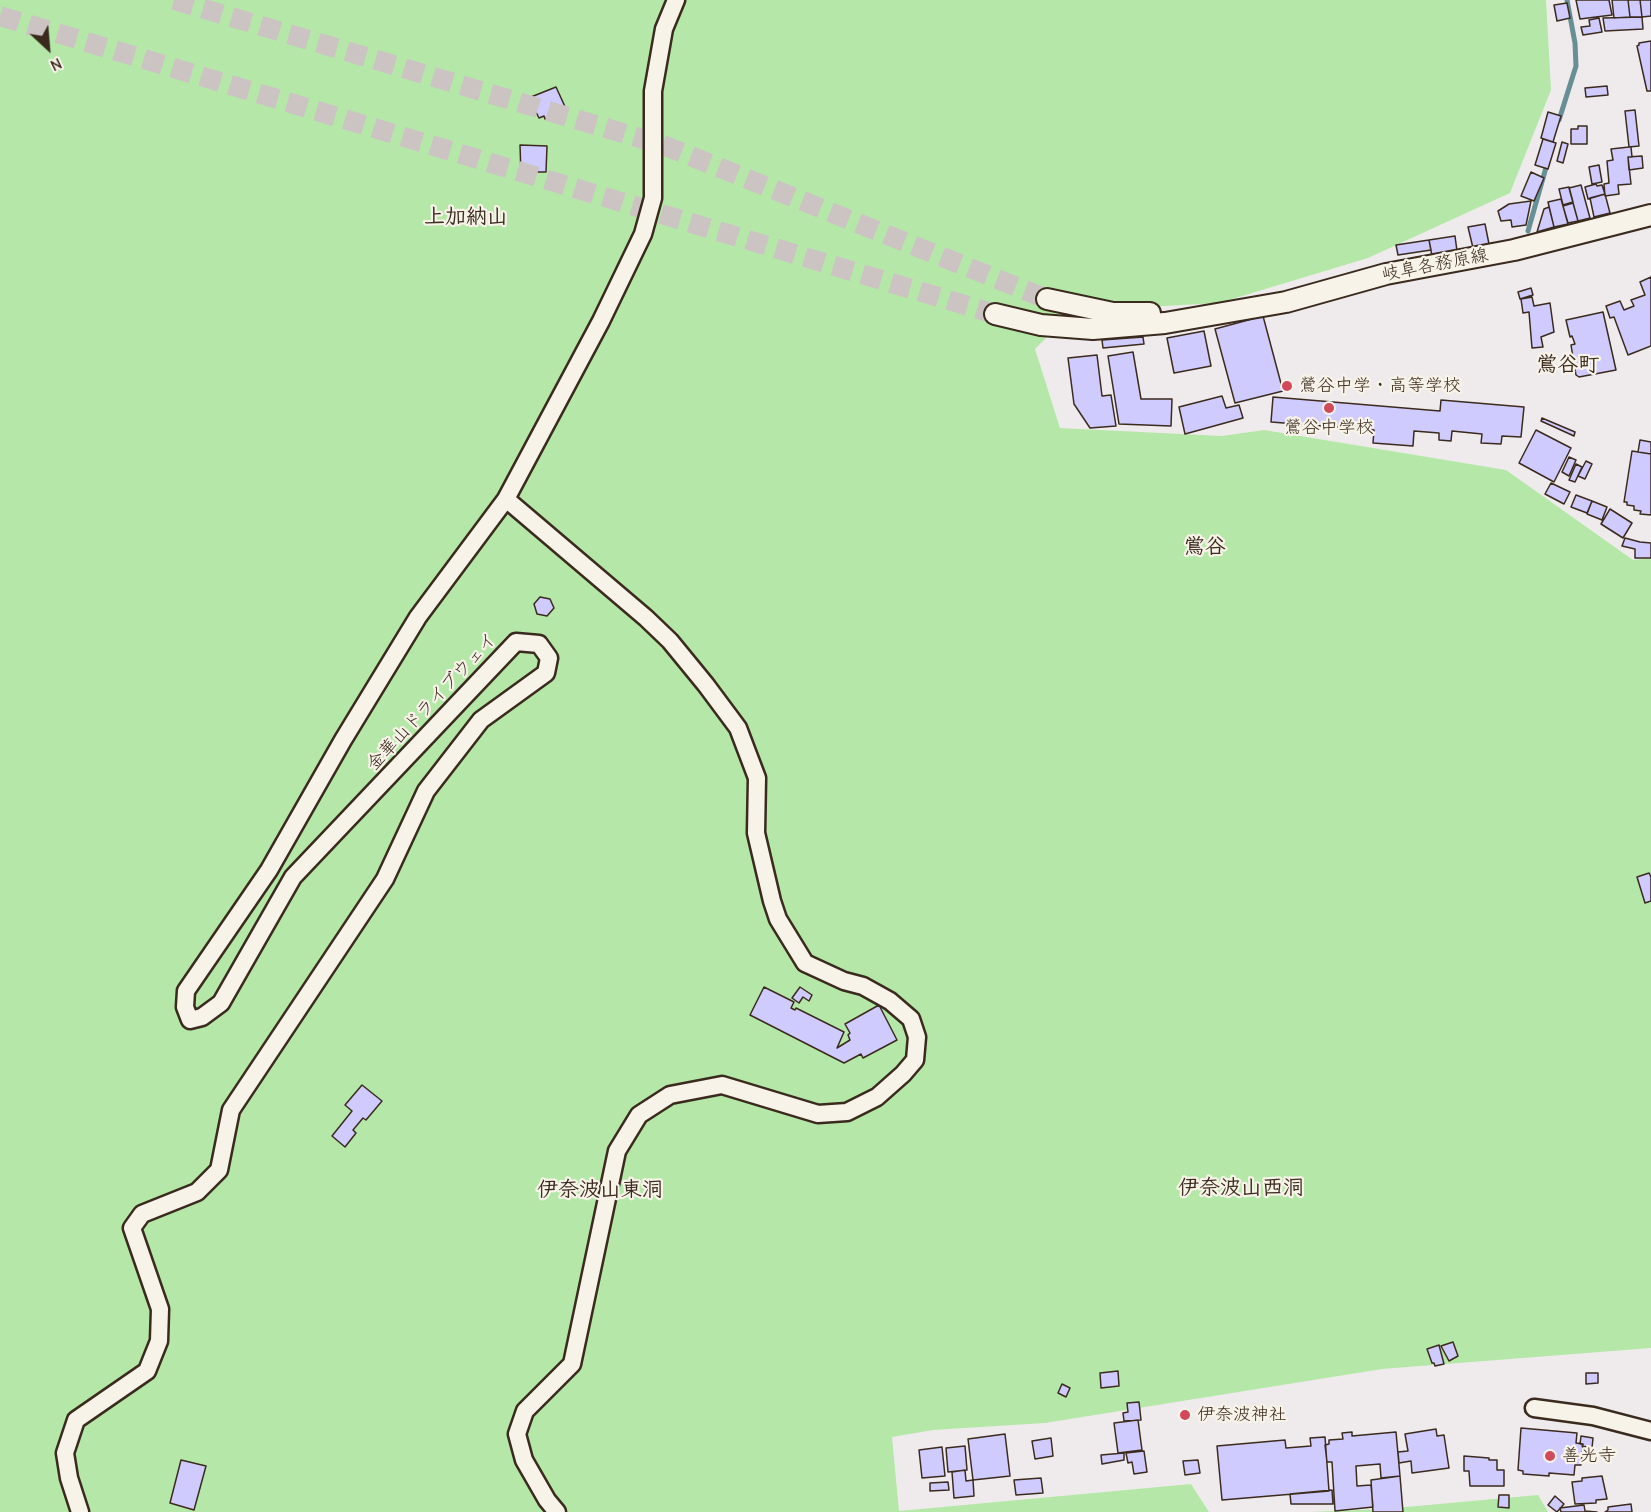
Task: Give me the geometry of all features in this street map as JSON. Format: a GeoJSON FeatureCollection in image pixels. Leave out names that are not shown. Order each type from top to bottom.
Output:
{"type":"FeatureCollection","features":[{"type":"Feature","properties":{"kind":"main road","name":"岐阜各務原線"},"geometry":{"type":"LineString","coordinates":[[995,314],[1041,325],[1093,329],[1165,323],[1219,315],[1286,302],[1386,274],[1514,250],[1651,215]]}},
{"type":"Feature","properties":{"kind":"main road","name":"岐阜各務原線"},"geometry":{"type":"LineString","coordinates":[[1047,299],[1113,313],[1219,315]]}},
{"type":"Feature","properties":{"kind":"street","name":"金華山ドライブウェイ"},"geometry":{"type":"LineString","coordinates":[[80,1512],[69,1478],[65,1453],[76,1420],[147,1371],[159,1341],[160,1309],[132,1228],[142,1214],[197,1192],[219,1170],[231,1110],[385,879],[426,791],[481,720],[546,673],[549,658],[539,644],[516,642],[293,877],[221,1003],[202,1017],[189,1020],[185,1007],[186,991],[269,870],[343,740],[418,617],[506,499],[601,321],[643,234],[653,198],[653,91],[664,29],[676,0]]}},
{"type":"Feature","properties":{"kind":"street"},"geometry":{"type":"LineString","coordinates":[[506,499],[646,618],[670,641],[706,685],[738,728],[757,778],[756,833],[778,919],[805,963],[844,981],[863,986],[890,1001],[911,1019],[918,1037],[915,1060],[903,1074],[877,1097],[847,1112],[818,1114],[722,1085],[670,1095],[639,1115],[617,1151],[572,1364],[525,1412],[518,1434],[524,1460],[547,1500],[557,1512]]}},
{"type":"Feature","properties":{"kind":"street"},"geometry":{"type":"LineString","coordinates":[[1534,1408],[1593,1416],[1651,1431]]}},
{"type":"Feature","properties":{"kind":"green space"},"geometry":{"type":"Polygon","coordinates":[[[0,0],[1546,0],[1551,90],[1510,193],[1368,258],[1219,303],[1073,311],[1035,349],[1060,428],[1222,436],[1264,430],[1506,470],[1633,560],[1651,558],[1651,1348],[1382,1369],[1045,1423],[933,1430],[892,1437],[899,1511],[1191,1484],[1209,1512],[0,1512],[0,0]]]}},
{"type":"Feature","properties":{"kind":"green space"},"geometry":{"type":"Polygon","coordinates":[[[1538,1495],[1548,1512],[1309,1512],[1384,1509],[1538,1495]]]}},
{"type":"Feature","properties":{"kind":"building"},"geometry":{"type":"Polygon","coordinates":[[[1576,0],[1609,0],[1612,15],[1580,19],[1576,0]]]}},
{"type":"Feature","properties":{"kind":"building"},"geometry":{"type":"Polygon","coordinates":[[[1612,0],[1628,0],[1630,17],[1614,18],[1612,0]]]}},
{"type":"Feature","properties":{"kind":"building"},"geometry":{"type":"Polygon","coordinates":[[[1628,0],[1640,0],[1642,17],[1630,17],[1628,0]]]}},
{"type":"Feature","properties":{"kind":"building"},"geometry":{"type":"Polygon","coordinates":[[[1640,0],[1651,0],[1651,16],[1642,17],[1640,0]]]}},
{"type":"Feature","properties":{"kind":"building"},"geometry":{"type":"Polygon","coordinates":[[[1567,3],[1570,18],[1557,21],[1554,5],[1567,3]]]}},
{"type":"Feature","properties":{"kind":"building"},"geometry":{"type":"Polygon","coordinates":[[[1642,17],[1643,29],[1605,31],[1603,18],[1642,17]]]}},
{"type":"Feature","properties":{"kind":"building"},"geometry":{"type":"Polygon","coordinates":[[[1599,18],[1602,32],[1583,35],[1581,27],[1590,26],[1589,20],[1599,18]]]}},
{"type":"Feature","properties":{"kind":"building"},"geometry":{"type":"Polygon","coordinates":[[[1651,41],[1651,91],[1647,91],[1637,46],[1639,43],[1651,41]]]}},
{"type":"Feature","properties":{"kind":"building"},"geometry":{"type":"Polygon","coordinates":[[[1607,86],[1608,95],[1586,97],[1585,88],[1607,86]]]}},
{"type":"Feature","properties":{"kind":"building"},"geometry":{"type":"Polygon","coordinates":[[[556,87],[567,111],[545,119],[544,116],[539,118],[535,110],[532,112],[526,99],[556,87]]]}},
{"type":"Feature","properties":{"kind":"building"},"geometry":{"type":"Polygon","coordinates":[[[1635,110],[1639,146],[1629,147],[1625,111],[1635,110]]]}},
{"type":"Feature","properties":{"kind":"building"},"geometry":{"type":"Polygon","coordinates":[[[1548,112],[1561,116],[1553,142],[1541,138],[1548,112]]]}},
{"type":"Feature","properties":{"kind":"building"},"geometry":{"type":"Polygon","coordinates":[[[1578,126],[1587,126],[1587,144],[1571,144],[1571,129],[1578,129],[1578,126]]]}},
{"type":"Feature","properties":{"kind":"building"},"geometry":{"type":"Polygon","coordinates":[[[1543,139],[1556,143],[1548,169],[1535,165],[1543,139]]]}},
{"type":"Feature","properties":{"kind":"building"},"geometry":{"type":"Polygon","coordinates":[[[1562,142],[1568,144],[1563,163],[1557,161],[1562,142]]]}},
{"type":"Feature","properties":{"kind":"building"},"geometry":{"type":"Polygon","coordinates":[[[520,145],[547,146],[546,172],[521,175],[520,145]]]}},
{"type":"Feature","properties":{"kind":"building"},"geometry":{"type":"Polygon","coordinates":[[[1631,147],[1632,157],[1628,157],[1631,184],[1618,185],[1619,194],[1605,196],[1604,184],[1609,183],[1607,161],[1613,160],[1611,149],[1631,147]]]}},
{"type":"Feature","properties":{"kind":"building"},"geometry":{"type":"Polygon","coordinates":[[[1642,156],[1643,168],[1629,170],[1628,157],[1642,156]]]}},
{"type":"Feature","properties":{"kind":"building"},"geometry":{"type":"Polygon","coordinates":[[[1599,165],[1602,182],[1592,184],[1589,167],[1599,165]]]}},
{"type":"Feature","properties":{"kind":"building"},"geometry":{"type":"Polygon","coordinates":[[[1531,172],[1544,178],[1534,201],[1521,196],[1531,172]]]}},
{"type":"Feature","properties":{"kind":"building"},"geometry":{"type":"Polygon","coordinates":[[[1596,184],[1597,186],[1602,185],[1605,194],[1588,199],[1585,187],[1596,184]]]}},
{"type":"Feature","properties":{"kind":"building"},"geometry":{"type":"Polygon","coordinates":[[[1581,185],[1590,218],[1578,221],[1569,188],[1581,185]]]}},
{"type":"Feature","properties":{"kind":"building"},"geometry":{"type":"Polygon","coordinates":[[[1569,187],[1573,202],[1563,205],[1559,189],[1569,187]]]}},
{"type":"Feature","properties":{"kind":"building"},"geometry":{"type":"Polygon","coordinates":[[[1605,194],[1610,213],[1594,217],[1590,198],[1605,194]]]}},
{"type":"Feature","properties":{"kind":"building"},"geometry":{"type":"Polygon","coordinates":[[[1561,199],[1568,224],[1554,227],[1548,202],[1561,199]]]}},
{"type":"Feature","properties":{"kind":"building"},"geometry":{"type":"Polygon","coordinates":[[[1531,201],[1526,225],[1512,227],[1511,220],[1501,221],[1498,211],[1509,204],[1531,201]]]}},
{"type":"Feature","properties":{"kind":"building"},"geometry":{"type":"Polygon","coordinates":[[[1573,203],[1578,221],[1568,223],[1563,206],[1573,203]]]}},
{"type":"Feature","properties":{"kind":"building"},"geometry":{"type":"Polygon","coordinates":[[[1549,207],[1554,227],[1537,232],[1544,209],[1549,207]]]}},
{"type":"Feature","properties":{"kind":"building"},"geometry":{"type":"Polygon","coordinates":[[[1485,224],[1489,244],[1473,248],[1468,227],[1485,224]]]}},
{"type":"Feature","properties":{"kind":"building"},"geometry":{"type":"Polygon","coordinates":[[[1455,236],[1457,251],[1432,256],[1429,240],[1455,236]]]}},
{"type":"Feature","properties":{"kind":"building"},"geometry":{"type":"Polygon","coordinates":[[[1429,240],[1431,250],[1398,255],[1396,245],[1429,240]]]}},
{"type":"Feature","properties":{"kind":"building"},"geometry":{"type":"Polygon","coordinates":[[[1651,277],[1651,346],[1628,355],[1614,317],[1610,318],[1606,306],[1620,301],[1624,310],[1634,306],[1631,300],[1645,295],[1640,282],[1651,277]]]}},
{"type":"Feature","properties":{"kind":"building"},"geometry":{"type":"Polygon","coordinates":[[[1531,288],[1533,295],[1520,299],[1518,292],[1531,288]]]}},
{"type":"Feature","properties":{"kind":"building"},"geometry":{"type":"Polygon","coordinates":[[[1532,297],[1534,306],[1550,303],[1554,332],[1541,337],[1543,347],[1532,348],[1529,312],[1523,313],[1521,299],[1532,297]]]}},
{"type":"Feature","properties":{"kind":"building"},"geometry":{"type":"Polygon","coordinates":[[[1603,312],[1616,370],[1579,377],[1576,375],[1571,345],[1575,344],[1572,336],[1570,337],[1566,320],[1603,312]]]}},
{"type":"Feature","properties":{"kind":"building"},"geometry":{"type":"Polygon","coordinates":[[[1263,316],[1283,391],[1235,403],[1215,329],[1263,316]]]}},
{"type":"Feature","properties":{"kind":"building"},"geometry":{"type":"Polygon","coordinates":[[[1204,331],[1211,366],[1174,373],[1167,338],[1204,331]]]}},
{"type":"Feature","properties":{"kind":"building"},"geometry":{"type":"Polygon","coordinates":[[[1143,337],[1144,344],[1103,348],[1102,340],[1143,337]]]}},
{"type":"Feature","properties":{"kind":"building"},"geometry":{"type":"Polygon","coordinates":[[[1133,352],[1141,399],[1172,399],[1171,426],[1119,424],[1108,356],[1133,352]]]}},
{"type":"Feature","properties":{"kind":"building"},"geometry":{"type":"Polygon","coordinates":[[[1097,355],[1102,396],[1111,395],[1116,426],[1090,428],[1074,404],[1068,358],[1097,355]]]}},
{"type":"Feature","properties":{"kind":"building"},"geometry":{"type":"Polygon","coordinates":[[[1222,396],[1226,408],[1239,405],[1243,418],[1185,434],[1179,407],[1222,396]]]}},
{"type":"Feature","properties":{"kind":"building"},"geometry":{"type":"Polygon","coordinates":[[[1273,397],[1440,411],[1441,400],[1524,407],[1521,437],[1502,436],[1501,444],[1481,443],[1482,434],[1452,431],[1451,441],[1439,440],[1439,433],[1414,431],[1413,446],[1373,443],[1374,430],[1271,422],[1273,397]]]}},
{"type":"Feature","properties":{"kind":"building"},"geometry":{"type":"Polygon","coordinates":[[[1542,418],[1575,432],[1574,436],[1541,421],[1542,418]]]}},
{"type":"Feature","properties":{"kind":"building"},"geometry":{"type":"Polygon","coordinates":[[[1536,430],[1571,448],[1554,482],[1519,463],[1536,430]]]}},
{"type":"Feature","properties":{"kind":"building"},"geometry":{"type":"Polygon","coordinates":[[[1640,440],[1651,442],[1651,454],[1638,452],[1640,440]]]}},
{"type":"Feature","properties":{"kind":"building"},"geometry":{"type":"Polygon","coordinates":[[[1632,451],[1651,454],[1651,515],[1640,514],[1641,511],[1634,510],[1634,506],[1624,502],[1632,451]]]}},
{"type":"Feature","properties":{"kind":"building"},"geometry":{"type":"Polygon","coordinates":[[[1569,457],[1576,460],[1569,476],[1562,472],[1569,457]]]}},
{"type":"Feature","properties":{"kind":"building"},"geometry":{"type":"Polygon","coordinates":[[[1586,461],[1592,464],[1585,479],[1578,476],[1586,461]]]}},
{"type":"Feature","properties":{"kind":"building"},"geometry":{"type":"Polygon","coordinates":[[[1576,464],[1582,467],[1575,482],[1569,480],[1576,464]]]}},
{"type":"Feature","properties":{"kind":"building"},"geometry":{"type":"Polygon","coordinates":[[[1551,483],[1570,492],[1564,504],[1545,494],[1551,483]]]}},
{"type":"Feature","properties":{"kind":"building"},"geometry":{"type":"Polygon","coordinates":[[[1576,495],[1592,501],[1587,513],[1571,507],[1576,495]]]}},
{"type":"Feature","properties":{"kind":"building"},"geometry":{"type":"Polygon","coordinates":[[[1592,501],[1607,507],[1602,520],[1587,514],[1592,501]]]}},
{"type":"Feature","properties":{"kind":"building"},"geometry":{"type":"Polygon","coordinates":[[[1610,509],[1632,523],[1623,538],[1601,524],[1610,509]]]}},
{"type":"Feature","properties":{"kind":"building"},"geometry":{"type":"Polygon","coordinates":[[[1625,538],[1651,543],[1651,558],[1635,558],[1635,549],[1622,546],[1625,538]]]}},
{"type":"Feature","properties":{"kind":"building"},"geometry":{"type":"Polygon","coordinates":[[[540,597],[550,599],[554,608],[547,616],[537,614],[534,604],[540,597]]]}},
{"type":"Feature","properties":{"kind":"building"},"geometry":{"type":"Polygon","coordinates":[[[1649,873],[1651,901],[1645,903],[1637,877],[1649,873]]]}},
{"type":"Feature","properties":{"kind":"building"},"geometry":{"type":"Polygon","coordinates":[[[764,987],[794,1002],[791,1008],[795,1010],[796,1008],[844,1032],[837,1048],[850,1040],[848,1035],[850,1033],[845,1024],[879,1005],[897,1040],[863,1058],[861,1054],[844,1063],[750,1015],[764,987]]]}},
{"type":"Feature","properties":{"kind":"building"},"geometry":{"type":"Polygon","coordinates":[[[800,987],[812,995],[809,1001],[803,997],[799,1003],[792,998],[800,987]]]}},
{"type":"Feature","properties":{"kind":"building"},"geometry":{"type":"Polygon","coordinates":[[[362,1085],[382,1101],[366,1120],[363,1118],[353,1130],[356,1133],[345,1147],[332,1136],[352,1111],[345,1105],[362,1085]]]}},
{"type":"Feature","properties":{"kind":"building"},"geometry":{"type":"Polygon","coordinates":[[[1453,1342],[1458,1356],[1449,1361],[1441,1346],[1453,1342]]]}},
{"type":"Feature","properties":{"kind":"building"},"geometry":{"type":"Polygon","coordinates":[[[1439,1345],[1444,1364],[1435,1366],[1427,1349],[1439,1345]]]}},
{"type":"Feature","properties":{"kind":"building"},"geometry":{"type":"Polygon","coordinates":[[[1118,1371],[1119,1386],[1101,1388],[1100,1373],[1118,1371]]]}},
{"type":"Feature","properties":{"kind":"building"},"geometry":{"type":"Polygon","coordinates":[[[1586,1373],[1598,1373],[1598,1383],[1586,1384],[1586,1373]]]}},
{"type":"Feature","properties":{"kind":"building"},"geometry":{"type":"Polygon","coordinates":[[[1062,1384],[1070,1388],[1066,1397],[1058,1393],[1062,1384]]]}},
{"type":"Feature","properties":{"kind":"building"},"geometry":{"type":"Polygon","coordinates":[[[1139,1402],[1141,1420],[1124,1421],[1123,1413],[1128,1412],[1127,1403],[1139,1402]]]}},
{"type":"Feature","properties":{"kind":"building"},"geometry":{"type":"Polygon","coordinates":[[[1138,1420],[1142,1450],[1118,1453],[1114,1423],[1138,1420]]]}},
{"type":"Feature","properties":{"kind":"building","name":"善光寺"},"geometry":{"type":"Polygon","coordinates":[[[1521,1428],[1577,1433],[1576,1443],[1583,1444],[1581,1465],[1575,1465],[1574,1475],[1523,1474],[1523,1471],[1518,1470],[1521,1428]]]}},
{"type":"Feature","properties":{"kind":"building"},"geometry":{"type":"Polygon","coordinates":[[[1436,1429],[1437,1436],[1444,1435],[1449,1468],[1412,1473],[1411,1461],[1399,1463],[1398,1452],[1408,1451],[1405,1434],[1436,1429]]]}},
{"type":"Feature","properties":{"kind":"building"},"geometry":{"type":"Polygon","coordinates":[[[1352,1432],[1352,1436],[1396,1432],[1400,1476],[1381,1478],[1380,1464],[1356,1466],[1357,1486],[1371,1485],[1373,1507],[1335,1511],[1332,1462],[1327,1462],[1325,1445],[1329,1444],[1329,1440],[1343,1439],[1342,1433],[1352,1432]]]}},
{"type":"Feature","properties":{"kind":"building"},"geometry":{"type":"Polygon","coordinates":[[[1005,1434],[1010,1476],[973,1480],[968,1439],[1005,1434]]]}},
{"type":"Feature","properties":{"kind":"building"},"geometry":{"type":"Polygon","coordinates":[[[1581,1436],[1593,1438],[1592,1448],[1580,1444],[1581,1436]]]}},
{"type":"Feature","properties":{"kind":"building"},"geometry":{"type":"Polygon","coordinates":[[[1325,1437],[1329,1491],[1222,1500],[1217,1446],[1285,1440],[1286,1448],[1311,1446],[1310,1438],[1325,1437]]]}},
{"type":"Feature","properties":{"kind":"building"},"geometry":{"type":"Polygon","coordinates":[[[1051,1438],[1053,1456],[1035,1459],[1032,1441],[1051,1438]]]}},
{"type":"Feature","properties":{"kind":"building"},"geometry":{"type":"Polygon","coordinates":[[[965,1446],[967,1470],[948,1472],[946,1448],[965,1446]]]}},
{"type":"Feature","properties":{"kind":"building"},"geometry":{"type":"Polygon","coordinates":[[[942,1447],[945,1476],[922,1478],[919,1450],[942,1447]]]}},
{"type":"Feature","properties":{"kind":"building"},"geometry":{"type":"Polygon","coordinates":[[[1144,1451],[1147,1472],[1134,1474],[1132,1462],[1128,1463],[1126,1453],[1144,1451]]]}},
{"type":"Feature","properties":{"kind":"building"},"geometry":{"type":"Polygon","coordinates":[[[1124,1453],[1124,1460],[1102,1464],[1101,1455],[1124,1453]]]}},
{"type":"Feature","properties":{"kind":"building"},"geometry":{"type":"Polygon","coordinates":[[[1464,1456],[1497,1460],[1497,1470],[1504,1470],[1504,1486],[1470,1486],[1469,1471],[1464,1471],[1464,1456]]]}},
{"type":"Feature","properties":{"kind":"building"},"geometry":{"type":"Polygon","coordinates":[[[181,1460],[206,1466],[194,1510],[170,1503],[181,1460]]]}},
{"type":"Feature","properties":{"kind":"building"},"geometry":{"type":"Polygon","coordinates":[[[1198,1460],[1200,1473],[1185,1475],[1183,1461],[1198,1460]]]}},
{"type":"Feature","properties":{"kind":"building"},"geometry":{"type":"Polygon","coordinates":[[[965,1470],[966,1481],[973,1480],[974,1496],[954,1498],[952,1472],[965,1470]]]}},
{"type":"Feature","properties":{"kind":"building"},"geometry":{"type":"Polygon","coordinates":[[[1400,1476],[1403,1512],[1373,1512],[1371,1480],[1400,1476]]]}},
{"type":"Feature","properties":{"kind":"building"},"geometry":{"type":"Polygon","coordinates":[[[1602,1476],[1607,1499],[1596,1500],[1596,1503],[1575,1504],[1572,1482],[1582,1481],[1582,1478],[1602,1476]]]}},
{"type":"Feature","properties":{"kind":"building"},"geometry":{"type":"Polygon","coordinates":[[[1041,1478],[1043,1493],[1016,1495],[1014,1480],[1041,1478]]]}},
{"type":"Feature","properties":{"kind":"building"},"geometry":{"type":"Polygon","coordinates":[[[948,1482],[949,1490],[930,1491],[930,1483],[948,1482]]]}},
{"type":"Feature","properties":{"kind":"building"},"geometry":{"type":"Polygon","coordinates":[[[1332,1490],[1333,1504],[1291,1504],[1290,1494],[1332,1490]]]}},
{"type":"Feature","properties":{"kind":"building"},"geometry":{"type":"Polygon","coordinates":[[[1499,1495],[1509,1495],[1509,1508],[1498,1507],[1499,1495]]]}},
{"type":"Feature","properties":{"kind":"building"},"geometry":{"type":"Polygon","coordinates":[[[1555,1496],[1564,1504],[1557,1512],[1548,1505],[1555,1496]]]}},
{"type":"Feature","properties":{"kind":"building"},"geometry":{"type":"Polygon","coordinates":[[[1631,1504],[1632,1512],[1605,1512],[1608,1507],[1631,1504]]]}},
{"type":"Feature","properties":{"kind":"building"},"geometry":{"type":"Polygon","coordinates":[[[1584,1505],[1585,1511],[1597,1512],[1561,1512],[1560,1508],[1584,1505]]]}},
{"type":"Feature","properties":{"kind":"waterway"},"geometry":{"type":"LineString","coordinates":[[1559,120],[1576,66],[1575,43],[1567,0]]}},
{"type":"Feature","properties":{"kind":"waterway"},"geometry":{"type":"LineString","coordinates":[[1528,231],[1547,164]]}},
{"type":"Feature","properties":{"kind":"tunnel"},"geometry":{"type":"LineString","coordinates":[[174,0],[663,145],[1047,299]]}},
{"type":"Feature","properties":{"kind":"tunnel"},"geometry":{"type":"LineString","coordinates":[[0,16],[995,314]]}},
{"type":"Feature","properties":{"kind":"place","name":"鶯谷中学・高等学校"},"geometry":{"type":"Point","coordinates":[1287,386]}},
{"type":"Feature","properties":{"kind":"place","name":"鶯谷中学校"},"geometry":{"type":"Point","coordinates":[1329,408]}},
{"type":"Feature","properties":{"kind":"place","name":"伊奈波神社"},"geometry":{"type":"Point","coordinates":[1185,1415]}},
{"type":"Feature","properties":{"kind":"place","name":"善光寺"},"geometry":{"type":"Point","coordinates":[1550,1456]}},
{"type":"Feature","properties":{"kind":"district","name":"上加納山"},"geometry":{"type":"Point","coordinates":[466,217]}},
{"type":"Feature","properties":{"kind":"district","name":"鴬谷町"},"geometry":{"type":"Point","coordinates":[1568,365]}},
{"type":"Feature","properties":{"kind":"district","name":"鴬谷"},"geometry":{"type":"Point","coordinates":[1205,547]}},
{"type":"Feature","properties":{"kind":"district","name":"伊奈波山西洞"},"geometry":{"type":"Point","coordinates":[1241,1188]}},
{"type":"Feature","properties":{"kind":"district","name":"伊奈波山東洞"},"geometry":{"type":"Point","coordinates":[600,1190]}}]}
